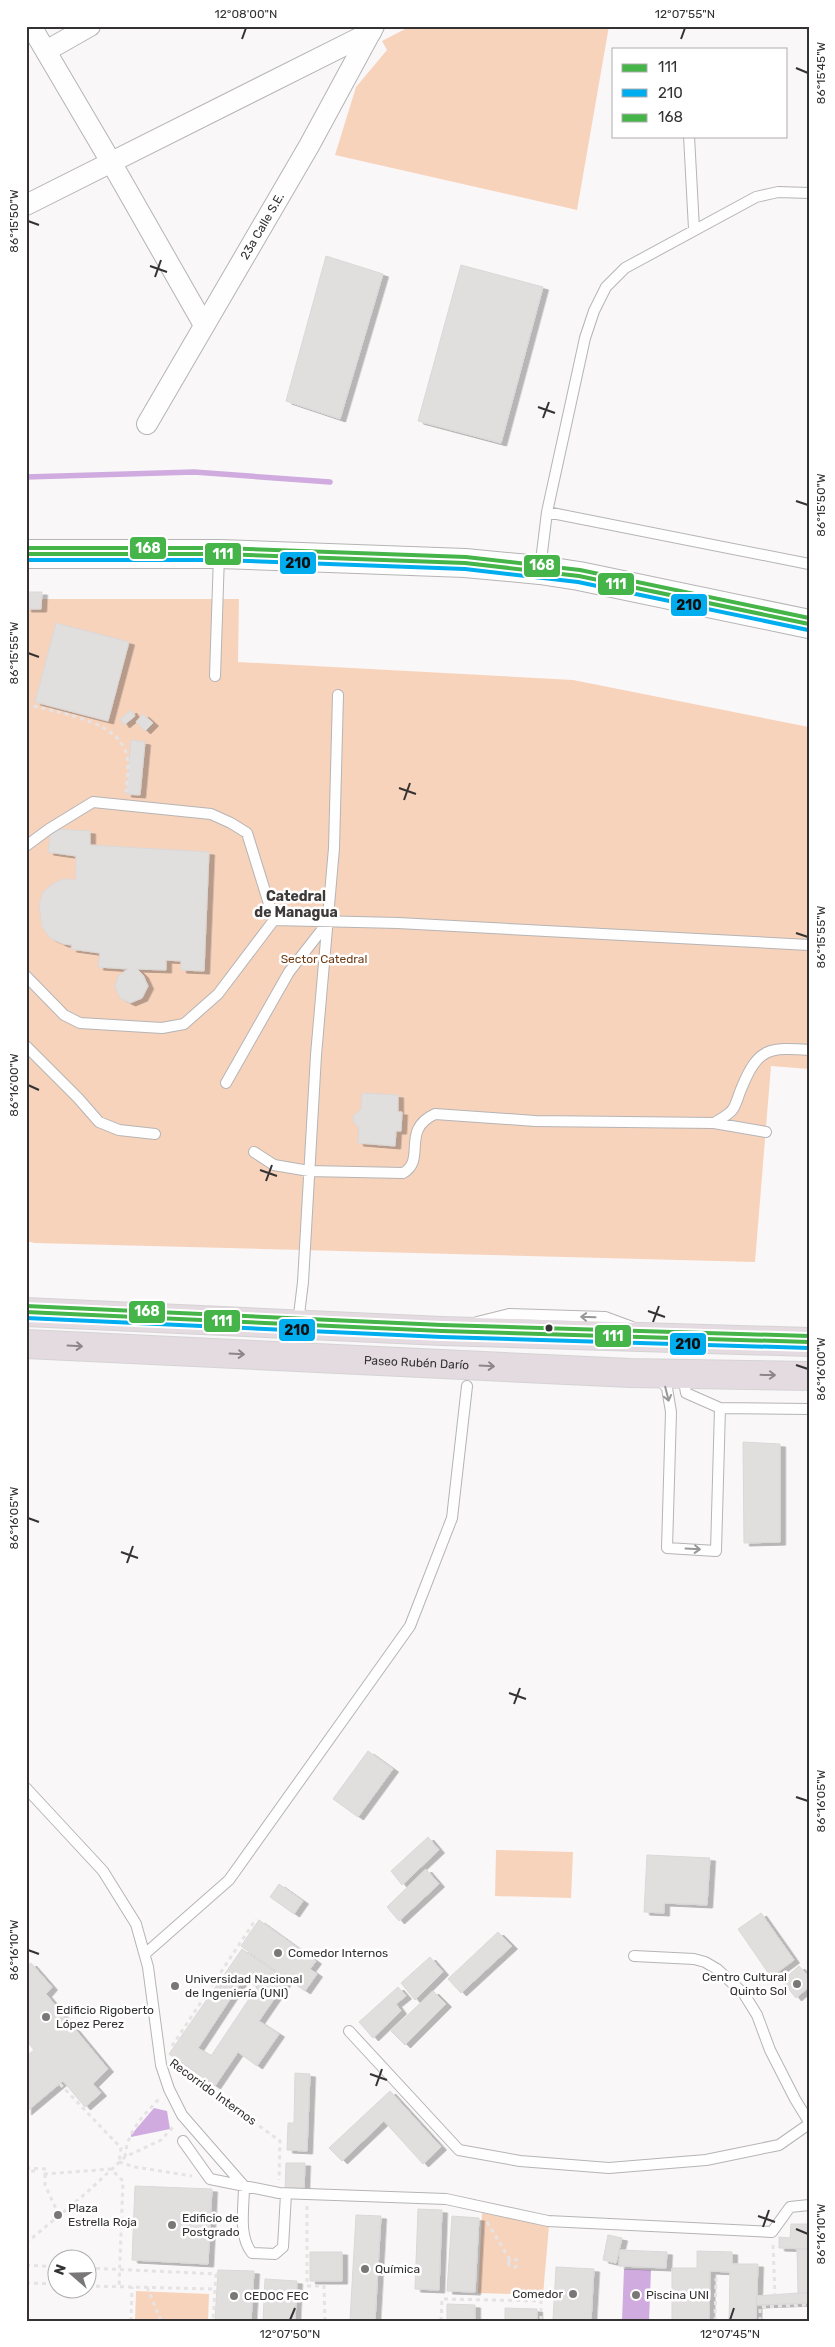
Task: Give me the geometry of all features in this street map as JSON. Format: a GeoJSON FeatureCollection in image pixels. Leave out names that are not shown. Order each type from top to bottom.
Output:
{"type":"FeatureCollection","features":[{"type":"Feature","properties":{"kind":"highway"},"geometry":{"type":"LineString","coordinates":[[26,1312],[442,1331],[809,1342]]}},
{"type":"Feature","properties":{"kind":"highway","name":"Paseo Rubén Darío"},"geometry":{"type":"LineString","coordinates":[[26,1344],[630,1373],[809,1376]]}},
{"type":"Feature","properties":{"kind":"street"},"geometry":{"type":"LineString","coordinates":[[31,26],[204,325]]}},
{"type":"Feature","properties":{"kind":"street"},"geometry":{"type":"LineString","coordinates":[[46,51],[90,26]]}},
{"type":"Feature","properties":{"kind":"street"},"geometry":{"type":"LineString","coordinates":[[26,205],[373,29]]}},
{"type":"Feature","properties":{"kind":"street","name":"23a Calle S.E."},"geometry":{"type":"LineString","coordinates":[[147,424],[309,146],[373,29]]}},
{"type":"Feature","properties":{"kind":"street"},"geometry":{"type":"LineString","coordinates":[[26,554],[219,554],[456,563],[540,570],[623,585],[809,624]]}},
{"type":"Feature","properties":{"kind":"lane"},"geometry":{"type":"LineString","coordinates":[[690,138],[694,229]]}},
{"type":"Feature","properties":{"kind":"lane"},"geometry":{"type":"LineString","coordinates":[[540,570],[547,512],[585,338],[594,311],[606,287],[625,268],[756,197],[778,192],[809,193]]}},
{"type":"Feature","properties":{"kind":"lane"},"geometry":{"type":"LineString","coordinates":[[547,512],[809,564]]}},
{"type":"Feature","properties":{"kind":"lane"},"geometry":{"type":"LineString","coordinates":[[215,676],[219,554]]}},
{"type":"Feature","properties":{"kind":"lane"},"geometry":{"type":"LineString","coordinates":[[298,1323],[303,1282],[316,1055],[334,848],[338,695]]}},
{"type":"Feature","properties":{"kind":"lane"},"geometry":{"type":"LineString","coordinates":[[26,846],[49,829],[93,802],[211,814],[247,833],[274,920]]}},
{"type":"Feature","properties":{"kind":"lane"},"geometry":{"type":"LineString","coordinates":[[274,920],[398,923],[809,945]]}},
{"type":"Feature","properties":{"kind":"lane"},"geometry":{"type":"LineString","coordinates":[[26,976],[64,1016],[80,1023],[162,1028],[184,1024],[218,994],[274,920]]}},
{"type":"Feature","properties":{"kind":"lane"},"geometry":{"type":"LineString","coordinates":[[226,1083],[289,972],[329,922]]}},
{"type":"Feature","properties":{"kind":"lane"},"geometry":{"type":"LineString","coordinates":[[26,1046],[99,1122],[119,1130],[155,1134]]}},
{"type":"Feature","properties":{"kind":"lane"},"geometry":{"type":"LineString","coordinates":[[714,1124],[733,1109],[753,1062],[761,1054],[780,1048],[809,1050]]}},
{"type":"Feature","properties":{"kind":"lane"},"geometry":{"type":"LineString","coordinates":[[254,1152],[262,1159],[274,1165],[309,1171],[403,1173],[409,1170],[414,1160],[418,1127],[426,1118],[435,1114],[535,1121],[714,1124],[766,1132]]}},
{"type":"Feature","properties":{"kind":"lane"},"geometry":{"type":"LineString","coordinates":[[630,1373],[657,1376],[668,1388],[671,1412],[668,1548],[716,1550],[720,1408]]}},
{"type":"Feature","properties":{"kind":"lane"},"geometry":{"type":"LineString","coordinates":[[682,1374],[686,1393],[720,1408],[809,1409]]}},
{"type":"Feature","properties":{"kind":"lane"},"geometry":{"type":"LineString","coordinates":[[146,1953],[229,1880],[410,1626],[452,1518],[466,1386]]}},
{"type":"Feature","properties":{"kind":"lane"},"geometry":{"type":"LineString","coordinates":[[26,1788],[103,1871],[136,1924],[146,1953],[161,2065],[169,2089],[183,2117],[244,2186],[243,2236],[245,2244],[252,2253],[275,2254],[283,2247],[283,2194]]}},
{"type":"Feature","properties":{"kind":"lane"},"geometry":{"type":"LineString","coordinates":[[350,2031],[459,2150],[520,2161],[609,2168],[706,2160],[780,2145],[809,2123],[770,2050],[757,2015],[744,1994],[716,1969],[705,1962],[694,1959],[634,1956]]}},
{"type":"Feature","properties":{"kind":"lane"},"geometry":{"type":"LineString","coordinates":[[184,2141],[210,2179],[283,2194],[446,2199],[548,2221],[772,2232],[790,2207],[809,2205]]}},
{"type":"Feature","properties":{"kind":"path"},"geometry":{"type":"LineString","coordinates":[[26,704],[95,723],[116,737],[124,747],[128,765],[124,805]]}},
{"type":"Feature","properties":{"kind":"path","name":"Recorrido Internos"},"geometry":{"type":"LineString","coordinates":[[170,2049],[256,1919]]}},
{"type":"Feature","properties":{"kind":"path","name":"Recorrido Internos"},"geometry":{"type":"LineString","coordinates":[[172,2063],[280,2141],[283,2194]]}},
{"type":"Feature","properties":{"kind":"path"},"geometry":{"type":"LineString","coordinates":[[60,2084],[120,2148],[119,2162]]}},
{"type":"Feature","properties":{"kind":"path"},"geometry":{"type":"LineString","coordinates":[[125,2156],[126,2142],[135,2126],[169,2089]]}},
{"type":"Feature","properties":{"kind":"path"},"geometry":{"type":"LineString","coordinates":[[26,2242],[85,2194],[125,2156],[161,2140],[183,2117]]}},
{"type":"Feature","properties":{"kind":"path"},"geometry":{"type":"LineString","coordinates":[[119,2162],[135,2168],[210,2179]]}},
{"type":"Feature","properties":{"kind":"path"},"geometry":{"type":"LineString","coordinates":[[26,2168],[46,2169]]}},
{"type":"Feature","properties":{"kind":"path"},"geometry":{"type":"LineString","coordinates":[[46,2169],[45,2186],[59,2215]]}},
{"type":"Feature","properties":{"kind":"path"},"geometry":{"type":"LineString","coordinates":[[26,2176],[29,2171],[46,2169]]}},
{"type":"Feature","properties":{"kind":"path"},"geometry":{"type":"LineString","coordinates":[[45,2174],[111,2169],[123,2181],[119,2287]]}},
{"type":"Feature","properties":{"kind":"path"},"geometry":{"type":"LineString","coordinates":[[308,2194],[307,2286],[324,2286],[325,2321]]}},
{"type":"Feature","properties":{"kind":"path"},"geometry":{"type":"LineString","coordinates":[[478,2206],[510,2260]]}},
{"type":"Feature","properties":{"kind":"path"},"geometry":{"type":"LineString","coordinates":[[772,2232],[775,2295]]}},
{"type":"Feature","properties":{"kind":"path"},"geometry":{"type":"LineString","coordinates":[[26,2265],[48,2266]]}},
{"type":"Feature","properties":{"kind":"path"},"geometry":{"type":"LineString","coordinates":[[98,2269],[216,2274],[213,2321]]}},
{"type":"Feature","properties":{"kind":"path"},"geometry":{"type":"LineString","coordinates":[[715,2321],[716,2278]]}},
{"type":"Feature","properties":{"kind":"path"},"geometry":{"type":"LineString","coordinates":[[26,2283],[48,2284]]}},
{"type":"Feature","properties":{"kind":"path"},"geometry":{"type":"LineString","coordinates":[[98,2286],[214,2289]]}},
{"type":"Feature","properties":{"kind":"path"},"geometry":{"type":"LineString","coordinates":[[131,2321],[132,2287]]}},
{"type":"Feature","properties":{"kind":"path"},"geometry":{"type":"LineString","coordinates":[[147,2287],[160,2321]]}},
{"type":"Feature","properties":{"kind":"path"},"geometry":{"type":"LineString","coordinates":[[441,2321],[442,2299],[540,2301],[541,2321]]}},
{"type":"Feature","properties":{"kind":"path"},"geometry":{"type":"LineString","coordinates":[[760,2321],[760,2307],[809,2305]]}},
{"type":"Feature","properties":{"kind":"green space"},"geometry":{"type":"Polygon","coordinates":[[[411,26],[609,26],[577,210],[335,155],[356,87],[387,50],[382,41],[411,26]]]}},
{"type":"Feature","properties":{"kind":"green space","name":"Sector Catedral"},"geometry":{"type":"Polygon","coordinates":[[[26,599],[239,599],[238,662],[573,680],[809,727],[809,1069],[771,1066],[755,1262],[35,1243],[26,1241],[26,599]]]}},
{"type":"Feature","properties":{"kind":"green space"},"geometry":{"type":"Polygon","coordinates":[[[496,1850],[573,1852],[571,1898],[495,1896],[496,1850]]]}},
{"type":"Feature","properties":{"kind":"green space"},"geometry":{"type":"Polygon","coordinates":[[[482,2213],[549,2226],[543,2295],[478,2293],[482,2213]]]}},
{"type":"Feature","properties":{"kind":"green space"},"geometry":{"type":"Polygon","coordinates":[[[136,2291],[209,2294],[208,2321],[135,2321],[136,2291]]]}},
{"type":"Feature","properties":{"kind":"shaded area"},"geometry":{"type":"Polygon","coordinates":[[[154,2108],[167,2111],[170,2129],[131,2137],[131,2135],[154,2108]]]}},
{"type":"Feature","properties":{"kind":"shaded area","name":"Piscina UNI"},"geometry":{"type":"Polygon","coordinates":[[[624,2269],[651,2270],[649,2321],[622,2321],[624,2269]]]}},
{"type":"Feature","properties":{"kind":"building"},"geometry":{"type":"Polygon","coordinates":[[[326,256],[383,274],[340,419],[286,401],[326,256]]]}},
{"type":"Feature","properties":{"kind":"building"},"geometry":{"type":"Polygon","coordinates":[[[461,265],[543,287],[501,443],[418,421],[461,265]]]}},
{"type":"Feature","properties":{"kind":"building"},"geometry":{"type":"Polygon","coordinates":[[[26,592],[42,592],[41,609],[26,609],[26,592]]]}},
{"type":"Feature","properties":{"kind":"building"},"geometry":{"type":"Polygon","coordinates":[[[56,623],[129,642],[108,721],[35,702],[56,623]]]}},
{"type":"Feature","properties":{"kind":"building"},"geometry":{"type":"Polygon","coordinates":[[[131,710],[135,716],[124,725],[120,719],[131,710]]]}},
{"type":"Feature","properties":{"kind":"building"},"geometry":{"type":"Polygon","coordinates":[[[143,714],[153,723],[145,731],[136,722],[143,714]]]}},
{"type":"Feature","properties":{"kind":"building"},"geometry":{"type":"Polygon","coordinates":[[[131,740],[145,742],[140,795],[126,794],[131,740]]]}},
{"type":"Feature","properties":{"kind":"building"},"geometry":{"type":"Polygon","coordinates":[[[51,829],[90,831],[90,845],[209,852],[204,971],[181,970],[181,961],[166,960],[166,970],[137,969],[143,975],[148,986],[142,998],[130,1003],[120,998],[115,987],[118,976],[128,969],[98,967],[100,953],[71,949],[72,945],[63,944],[50,938],[42,927],[39,904],[43,892],[54,883],[64,879],[76,880],[76,856],[48,852],[51,829]]]}},
{"type":"Feature","properties":{"kind":"building"},"geometry":{"type":"Polygon","coordinates":[[[362,1093],[398,1095],[398,1112],[402,1112],[401,1131],[396,1131],[395,1146],[358,1143],[359,1127],[354,1123],[353,1116],[361,1109],[362,1093]]]}},
{"type":"Feature","properties":{"kind":"building"},"geometry":{"type":"Polygon","coordinates":[[[743,1442],[780,1444],[780,1542],[744,1543],[743,1442]]]}},
{"type":"Feature","properties":{"kind":"building"},"geometry":{"type":"Polygon","coordinates":[[[368,1751],[393,1769],[358,1817],[333,1799],[368,1751]]]}},
{"type":"Feature","properties":{"kind":"building"},"geometry":{"type":"Polygon","coordinates":[[[428,1837],[439,1850],[402,1885],[391,1871],[428,1837]]]}},
{"type":"Feature","properties":{"kind":"building"},"geometry":{"type":"Polygon","coordinates":[[[647,1855],[710,1858],[707,1905],[664,1903],[664,1913],[644,1912],[647,1855]]]}},
{"type":"Feature","properties":{"kind":"building"},"geometry":{"type":"Polygon","coordinates":[[[426,1869],[439,1884],[399,1921],[387,1907],[426,1869]]]}},
{"type":"Feature","properties":{"kind":"building"},"geometry":{"type":"Polygon","coordinates":[[[279,1884],[303,1901],[294,1914],[270,1897],[279,1884]]]}},
{"type":"Feature","properties":{"kind":"building"},"geometry":{"type":"Polygon","coordinates":[[[761,1913],[794,1960],[771,1977],[738,1929],[761,1913]]]}},
{"type":"Feature","properties":{"kind":"building","name":"Comedor Internos"},"geometry":{"type":"Polygon","coordinates":[[[259,1920],[316,1961],[310,1969],[317,1974],[305,1991],[241,1946],[259,1920]]]}},
{"type":"Feature","properties":{"kind":"building"},"geometry":{"type":"Polygon","coordinates":[[[498,1932],[512,1946],[461,1993],[448,1979],[498,1932]]]}},
{"type":"Feature","properties":{"kind":"building"},"geometry":{"type":"Polygon","coordinates":[[[242,1949],[287,1980],[259,2021],[279,2034],[257,2066],[238,2052],[215,2086],[169,2054],[242,1949]],[[244,1978],[198,2048],[211,2056],[257,1987],[244,1978]]]}},
{"type":"Feature","properties":{"kind":"building"},"geometry":{"type":"Polygon","coordinates":[[[430,1957],[443,1972],[415,2000],[401,1983],[430,1957]]]}},
{"type":"Feature","properties":{"kind":"building","name":"Edificio Rigoberto López Perez"},"geometry":{"type":"Polygon","coordinates":[[[31,1963],[52,1987],[46,1994],[108,2069],[93,2084],[101,2093],[85,2107],[63,2081],[26,2112],[26,2056],[34,2050],[26,2040],[26,1967],[31,1963]]]}},
{"type":"Feature","properties":{"kind":"building","name":"Centro Cultural Quinto Sol"},"geometry":{"type":"Polygon","coordinates":[[[799,1966],[809,1977],[809,1987],[796,1998],[782,1981],[799,1966]]]}},
{"type":"Feature","properties":{"kind":"building"},"geometry":{"type":"Polygon","coordinates":[[[398,1987],[406,1996],[396,2004],[401,2011],[373,2038],[359,2022],[398,1987]]]}},
{"type":"Feature","properties":{"kind":"building"},"geometry":{"type":"Polygon","coordinates":[[[433,1991],[446,2004],[405,2045],[391,2031],[433,1991]]]}},
{"type":"Feature","properties":{"kind":"building"},"geometry":{"type":"Polygon","coordinates":[[[295,2073],[310,2074],[307,2151],[287,2150],[288,2123],[294,2123],[295,2073]]]}},
{"type":"Feature","properties":{"kind":"building"},"geometry":{"type":"Polygon","coordinates":[[[390,2091],[441,2147],[423,2164],[384,2121],[342,2161],[329,2148],[390,2091]]]}},
{"type":"Feature","properties":{"kind":"building"},"geometry":{"type":"Polygon","coordinates":[[[286,2163],[305,2163],[304,2191],[285,2191],[286,2163]]]}},
{"type":"Feature","properties":{"kind":"building","name":"Edificio de Postgrado"},"geometry":{"type":"Polygon","coordinates":[[[135,2186],[212,2189],[208,2264],[132,2260],[135,2186]]]}},
{"type":"Feature","properties":{"kind":"building"},"geometry":{"type":"Polygon","coordinates":[[[418,2209],[442,2210],[439,2290],[415,2289],[418,2209]]]}},
{"type":"Feature","properties":{"kind":"building","name":"Química"},"geometry":{"type":"Polygon","coordinates":[[[356,2215],[381,2216],[375,2321],[350,2321],[356,2215]]]}},
{"type":"Feature","properties":{"kind":"building"},"geometry":{"type":"Polygon","coordinates":[[[452,2216],[479,2218],[475,2292],[447,2291],[452,2216]]]}},
{"type":"Feature","properties":{"kind":"building"},"geometry":{"type":"Polygon","coordinates":[[[791,2224],[809,2224],[809,2249],[779,2248],[779,2237],[790,2238],[791,2224]]]}},
{"type":"Feature","properties":{"kind":"building"},"geometry":{"type":"Polygon","coordinates":[[[608,2235],[622,2238],[616,2263],[603,2260],[608,2235]]]}},
{"type":"Feature","properties":{"kind":"building"},"geometry":{"type":"Polygon","coordinates":[[[797,2249],[809,2249],[809,2293],[798,2293],[797,2249]]]}},
{"type":"Feature","properties":{"kind":"building"},"geometry":{"type":"Polygon","coordinates":[[[620,2250],[667,2252],[666,2268],[619,2266],[620,2250]]]}},
{"type":"Feature","properties":{"kind":"building"},"geometry":{"type":"Polygon","coordinates":[[[697,2251],[732,2252],[732,2264],[758,2264],[756,2321],[729,2321],[730,2272],[710,2271],[709,2321],[672,2321],[672,2268],[697,2268],[697,2251]]]}},
{"type":"Feature","properties":{"kind":"building"},"geometry":{"type":"Polygon","coordinates":[[[310,2252],[342,2252],[342,2281],[310,2281],[310,2252]]]}},
{"type":"Feature","properties":{"kind":"building","name":"Comedor"},"geometry":{"type":"Polygon","coordinates":[[[556,2267],[594,2269],[591,2321],[553,2320],[556,2267]]]}},
{"type":"Feature","properties":{"kind":"building","name":"CEDOC FEC"},"geometry":{"type":"Polygon","coordinates":[[[218,2270],[254,2271],[251,2321],[215,2320],[218,2270]]]}},
{"type":"Feature","properties":{"kind":"building"},"geometry":{"type":"Polygon","coordinates":[[[265,2279],[297,2281],[295,2321],[263,2321],[265,2279]]]}},
{"type":"Feature","properties":{"kind":"building"},"geometry":{"type":"Polygon","coordinates":[[[809,2293],[809,2303],[757,2305],[756,2296],[809,2293]]]}},
{"type":"Feature","properties":{"kind":"building"},"geometry":{"type":"Polygon","coordinates":[[[447,2304],[475,2305],[475,2321],[447,2321],[447,2304]]]}},
{"type":"Feature","properties":{"kind":"building"},"geometry":{"type":"Polygon","coordinates":[[[505,2308],[537,2309],[537,2321],[505,2321],[505,2308]]]}},
{"type":"Feature","properties":{"kind":"waterway"},"geometry":{"type":"LineString","coordinates":[[26,477],[194,472],[330,482]]}},
{"type":"Feature","properties":{"kind":"transit line","name":"168"},"geometry":{"type":"LineString","coordinates":[[26,548],[219,548],[466,557],[580,570],[809,618]]}},
{"type":"Feature","properties":{"kind":"transit line","name":"111"},"geometry":{"type":"LineString","coordinates":[[26,554],[219,554],[465,563],[579,576],[809,624]]}},
{"type":"Feature","properties":{"kind":"transit line","name":"210"},"geometry":{"type":"LineString","coordinates":[[26,560],[219,560],[465,569],[578,582],[808,630]]}},
{"type":"Feature","properties":{"kind":"transit line","name":"168"},"geometry":{"type":"LineString","coordinates":[[26,1306],[442,1325],[809,1336]]}},
{"type":"Feature","properties":{"kind":"transit line","name":"111"},"geometry":{"type":"LineString","coordinates":[[26,1312],[442,1331],[809,1342]]}},
{"type":"Feature","properties":{"kind":"transit line","name":"210"},"geometry":{"type":"LineString","coordinates":[[26,1318],[442,1337],[809,1348]]}},
{"type":"Feature","properties":{"kind":"place","name":"Comedor Internos"},"geometry":{"type":"Point","coordinates":[278,1953]}},
{"type":"Feature","properties":{"kind":"place","name":"Centro Cultural Quinto Sol"},"geometry":{"type":"Point","coordinates":[797,1984]}},
{"type":"Feature","properties":{"kind":"place","name":"Universidad Nacional de Ingeniería (UNI)"},"geometry":{"type":"Point","coordinates":[175,1986]}},
{"type":"Feature","properties":{"kind":"place","name":"Edificio Rigoberto López Perez"},"geometry":{"type":"Point","coordinates":[46,2017]}},
{"type":"Feature","properties":{"kind":"place","name":"Plaza Estrella Roja"},"geometry":{"type":"Point","coordinates":[58,2215]}},
{"type":"Feature","properties":{"kind":"place","name":"Edificio de Postgrado"},"geometry":{"type":"Point","coordinates":[172,2225]}},
{"type":"Feature","properties":{"kind":"place","name":"Química"},"geometry":{"type":"Point","coordinates":[365,2269]}},
{"type":"Feature","properties":{"kind":"place","name":"Comedor"},"geometry":{"type":"Point","coordinates":[573,2294]}},
{"type":"Feature","properties":{"kind":"place","name":"Piscina UNI"},"geometry":{"type":"Point","coordinates":[636,2295]}},
{"type":"Feature","properties":{"kind":"place","name":"CEDOC FEC"},"geometry":{"type":"Point","coordinates":[234,2296]}},
{"type":"Feature","properties":{"kind":"district","name":"Catedral de Managua"},"geometry":{"type":"Point","coordinates":[296,904]}}]}
